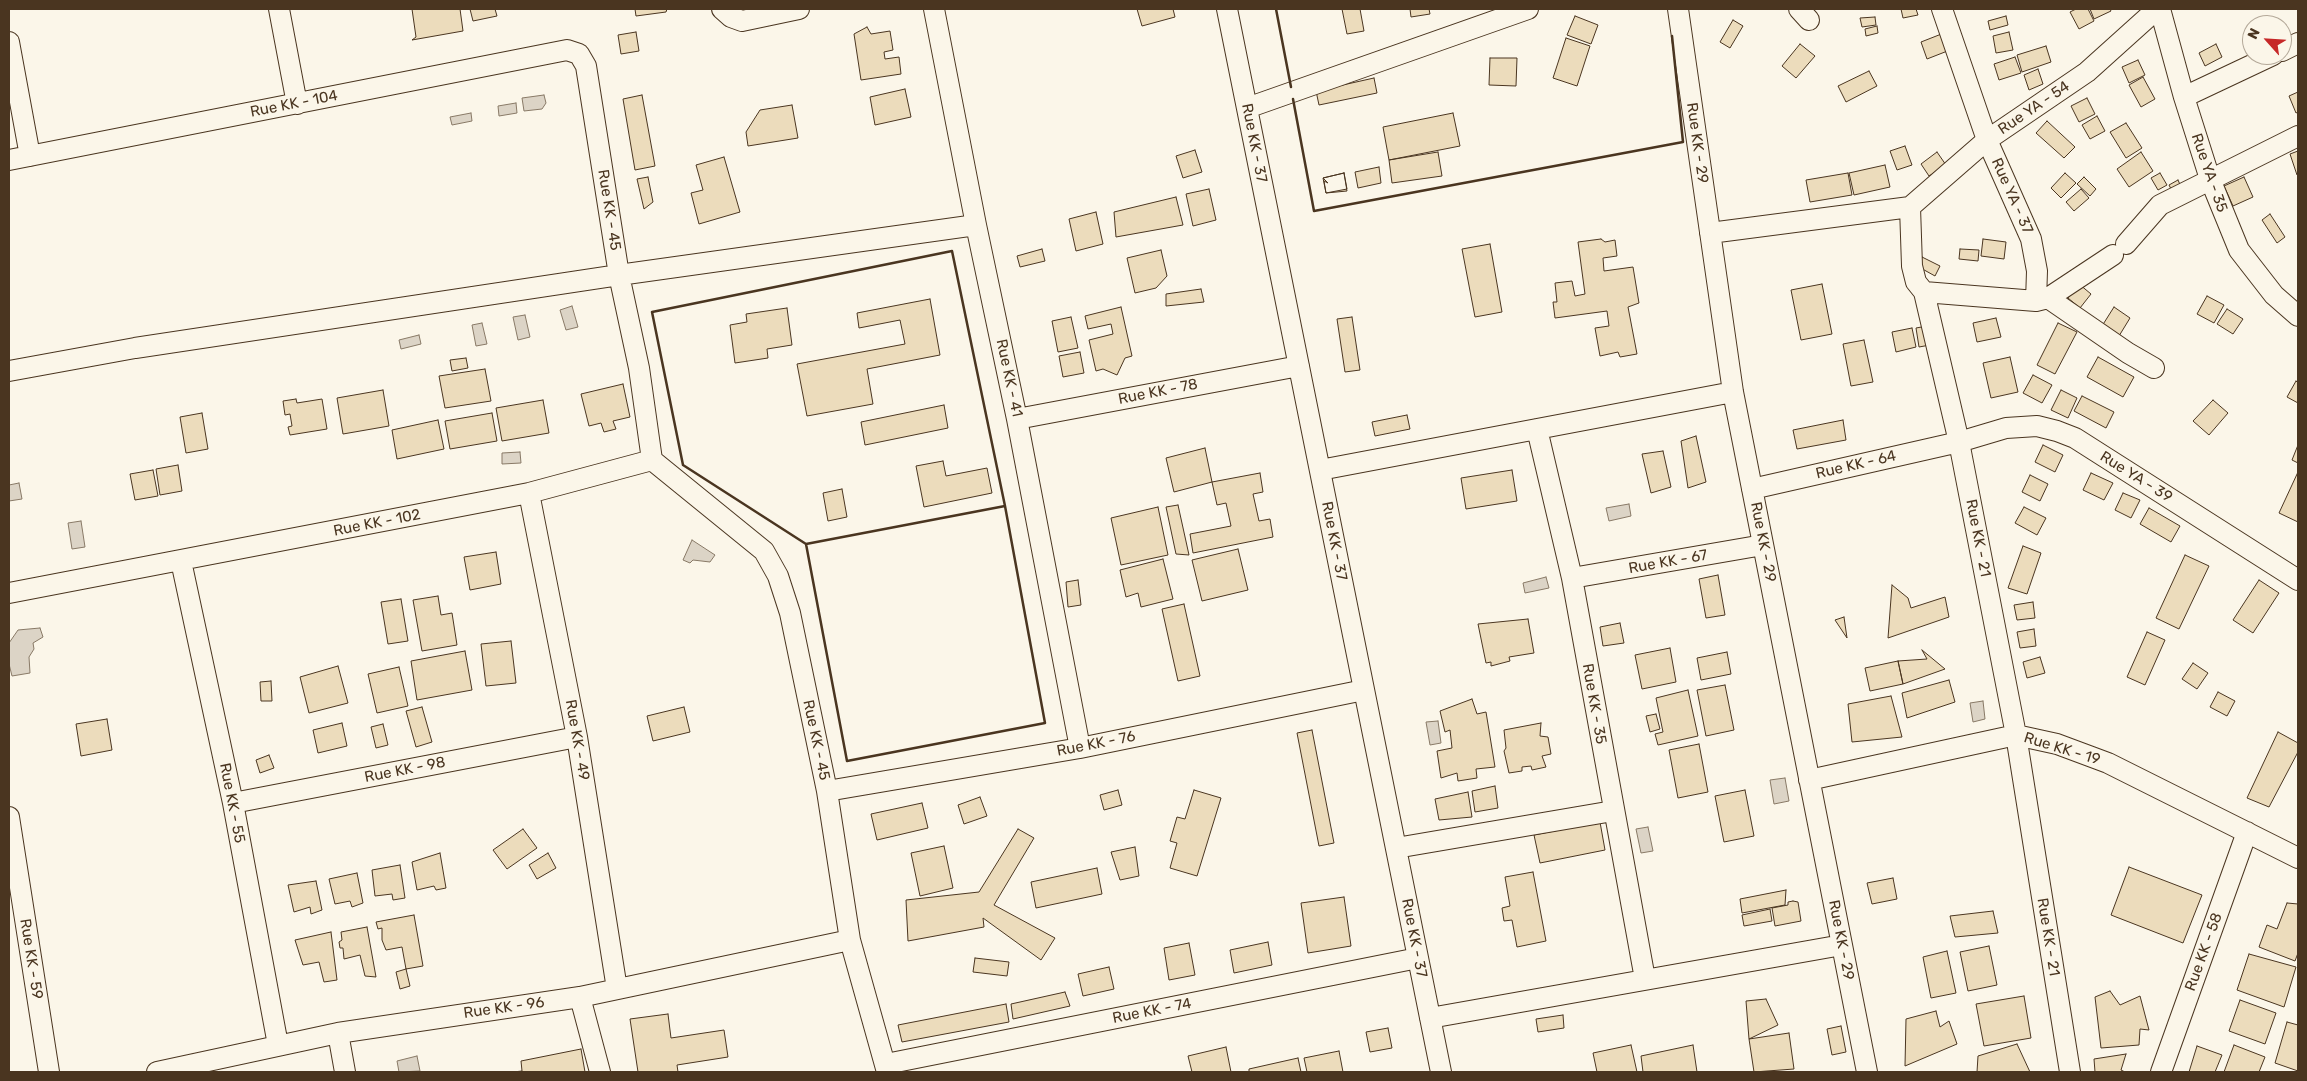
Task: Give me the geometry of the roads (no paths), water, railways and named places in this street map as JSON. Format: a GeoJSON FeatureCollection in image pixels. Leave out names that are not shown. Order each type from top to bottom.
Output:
{"type":"FeatureCollection","features":[{"type":"Feature","properties":{"kind":"street"},"geometry":{"type":"LineString","coordinates":[[279,9],[297,104]]}},
{"type":"Feature","properties":{"kind":"street"},"geometry":{"type":"LineString","coordinates":[[727,13],[742,21],[799,9]]}},
{"type":"Feature","properties":{"kind":"street","name":"Rue KK - 41"},"geometry":{"type":"LineString","coordinates":[[934,9],[1017,419],[1080,748]]}},
{"type":"Feature","properties":{"kind":"street","name":"Rue KK - 37"},"geometry":{"type":"LineString","coordinates":[[1227,9],[1441,1072]]}},
{"type":"Feature","properties":{"kind":"street"},"geometry":{"type":"LineString","coordinates":[[1247,108],[1528,9]]}},
{"type":"Feature","properties":{"kind":"street","name":"Rue KK - 29"},"geometry":{"type":"LineString","coordinates":[[1678,9],[1733,392],[1867,1072]]}},
{"type":"Feature","properties":{"kind":"street","name":"Rue YA - 37"},"geometry":{"type":"LineString","coordinates":[[1942,9],[1987,140],[2031,239],[2042,300]]}},
{"type":"Feature","properties":{"kind":"street","name":"Rue YA - 54"},"geometry":{"type":"LineString","coordinates":[[1910,206],[1987,140],[2087,72],[2159,9]]}},
{"type":"Feature","properties":{"kind":"street","name":"Rue YA - 35"},"geometry":{"type":"LineString","coordinates":[[2159,9],[2210,179],[2239,250],[2274,296],[2298,316]]}},
{"type":"Feature","properties":{"kind":"street"},"geometry":{"type":"LineString","coordinates":[[9,42],[30,156]]}},
{"type":"Feature","properties":{"kind":"street","name":"Rue KK - 104"},"geometry":{"type":"LineString","coordinates":[[9,160],[567,50],[579,54]]}},
{"type":"Feature","properties":{"kind":"street","name":"Rue KK - 45"},"geometry":{"type":"LineString","coordinates":[[579,54],[586,66],[618,275],[639,368],[652,460],[764,551],[778,576],[790,613],[827,791],[850,940],[886,1068]]}},
{"type":"Feature","properties":{"kind":"street"},"geometry":{"type":"LineString","coordinates":[[2184,97],[2252,65]]}},
{"type":"Feature","properties":{"kind":"street"},"geometry":{"type":"LineString","coordinates":[[2042,300],[2120,250],[2160,205],[2298,136]]}},
{"type":"Feature","properties":{"kind":"street"},"geometry":{"type":"LineString","coordinates":[[1710,233],[1910,206]]}},
{"type":"Feature","properties":{"kind":"street","name":"Rue KK - 21"},"geometry":{"type":"LineString","coordinates":[[1910,206],[1912,266],[1916,282],[1924,292],[1959,442],[2016,735],[2070,1072]]}},
{"type":"Feature","properties":{"kind":"street"},"geometry":{"type":"LineString","coordinates":[[9,371],[135,348],[618,275],[976,224]]}},
{"type":"Feature","properties":{"kind":"street"},"geometry":{"type":"LineString","coordinates":[[1924,292],[2042,300],[2154,368]]}},
{"type":"Feature","properties":{"kind":"street","name":"Rue KK - 78"},"geometry":{"type":"LineString","coordinates":[[1017,419],[1299,366]]}},
{"type":"Feature","properties":{"kind":"street"},"geometry":{"type":"LineString","coordinates":[[1320,470],[1733,392]]}},
{"type":"Feature","properties":{"kind":"street","name":"Rue YA - 39"},"geometry":{"type":"LineString","coordinates":[[1959,442],[2006,428],[2037,426],[2057,431],[2074,438],[2298,580]]}},
{"type":"Feature","properties":{"kind":"street","name":"Rue KK - 35"},"geometry":{"type":"LineString","coordinates":[[1537,429],[1572,578],[1644,979]]}},
{"type":"Feature","properties":{"kind":"street","name":"Rue KK - 64"},"geometry":{"type":"LineString","coordinates":[[1752,488],[1959,442]]}},
{"type":"Feature","properties":{"kind":"street","name":"Rue KK - 102"},"geometry":{"type":"LineString","coordinates":[[9,593],[528,493],[652,460]]}},
{"type":"Feature","properties":{"kind":"street","name":"Rue KK - 49"},"geometry":{"type":"LineString","coordinates":[[528,493],[577,736],[618,989]]}},
{"type":"Feature","properties":{"kind":"street","name":"Rue KK - 67"},"geometry":{"type":"LineString","coordinates":[[1572,578],[1763,545]]}},
{"type":"Feature","properties":{"kind":"street","name":"Rue KK - 55"},"geometry":{"type":"LineString","coordinates":[[181,561],[233,803],[278,1045]]}},
{"type":"Feature","properties":{"kind":"street","name":"Rue KK - 76"},"geometry":{"type":"LineString","coordinates":[[827,791],[1080,748],[1364,690]]}},
{"type":"Feature","properties":{"kind":"street","name":"Rue KK - 19"},"geometry":{"type":"LineString","coordinates":[[1809,780],[2016,735],[2056,744],[2108,763],[2298,858]]}},
{"type":"Feature","properties":{"kind":"street","name":"Rue KK - 98"},"geometry":{"type":"LineString","coordinates":[[233,803],[577,736]]}},
{"type":"Feature","properties":{"kind":"street"},"geometry":{"type":"LineString","coordinates":[[1396,848],[1613,811]]}},
{"type":"Feature","properties":{"kind":"street","name":"Rue KK - 59"},"geometry":{"type":"LineString","coordinates":[[9,816],[50,1072]]}},
{"type":"Feature","properties":{"kind":"street","name":"Rue KK - 58"},"geometry":{"type":"LineString","coordinates":[[2161,1072],[2247,832]]}},
{"type":"Feature","properties":{"kind":"street","name":"Rue KK - 96"},"geometry":{"type":"LineString","coordinates":[[157,1072],[338,1033],[580,997],[850,940]]}},
{"type":"Feature","properties":{"kind":"street"},"geometry":{"type":"LineString","coordinates":[[1430,1018],[1842,944]]}},
{"type":"Feature","properties":{"kind":"street","name":"Rue KK - 74"},"geometry":{"type":"LineString","coordinates":[[886,1068],[1418,958]]}},
{"type":"Feature","properties":{"kind":"street"},"geometry":{"type":"LineString","coordinates":[[580,997],[600,1072]]}},
{"type":"Feature","properties":{"kind":"street"},"geometry":{"type":"LineString","coordinates":[[338,1033],[345,1072]]}}]}
